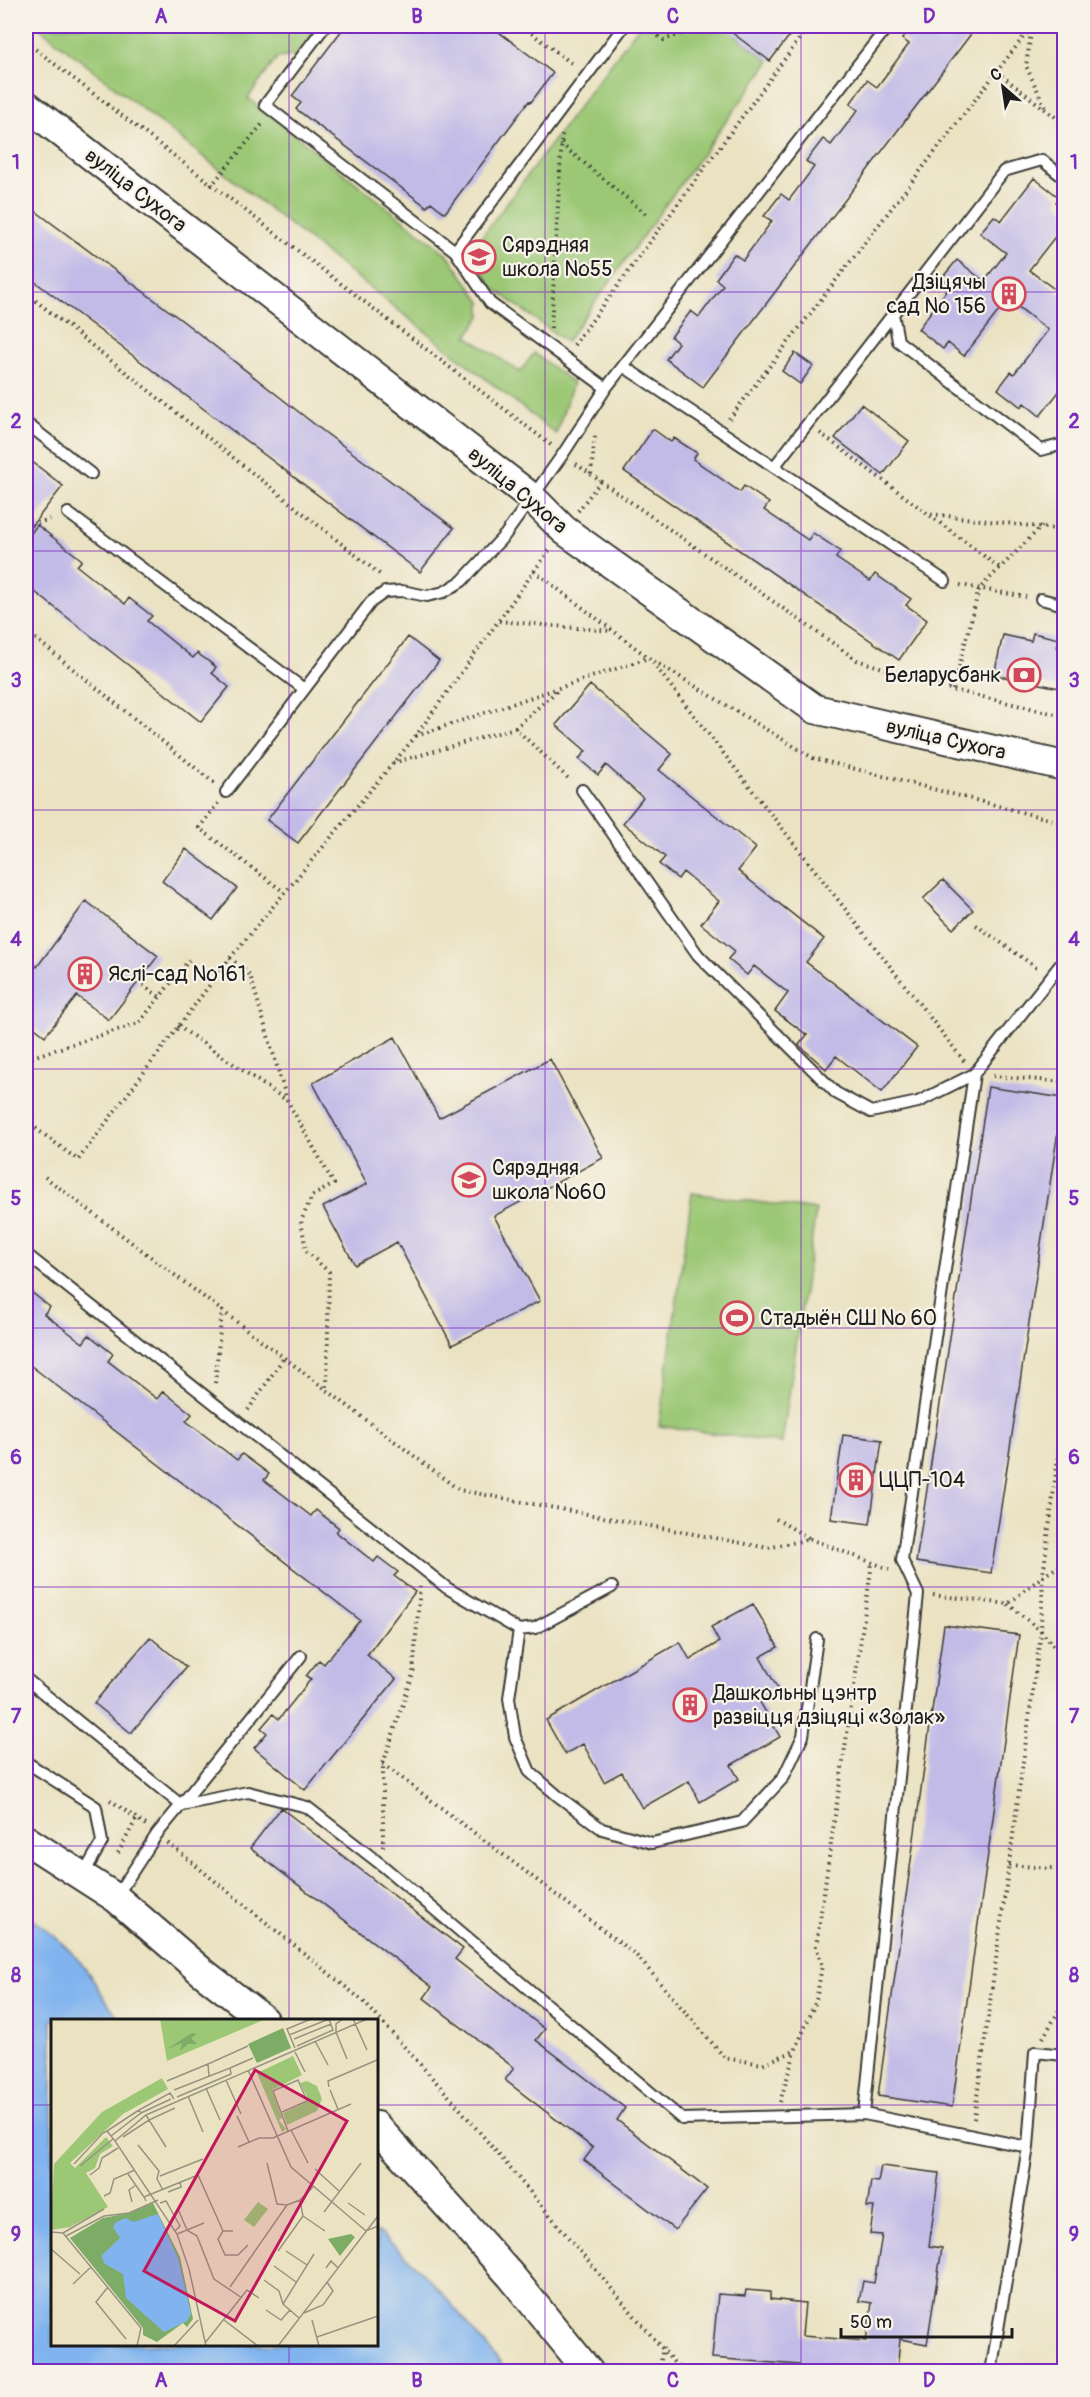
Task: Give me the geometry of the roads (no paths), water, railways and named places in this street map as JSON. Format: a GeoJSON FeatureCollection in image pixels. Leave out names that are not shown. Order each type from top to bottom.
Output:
{"type":"FeatureCollection","features":[{"type":"Feature","properties":{"kind":"street","name":"вуліца Сухога"},"geometry":{"type":"LineString","coordinates":[[26,105],[531,497],[564,530],[815,709],[1065,766]]}},
{"type":"Feature","properties":{"kind":"street"},"geometry":{"type":"LineString","coordinates":[[26,1840],[116,1898],[201,1971],[263,2019]]}},
{"type":"Feature","properties":{"kind":"street"},"geometry":{"type":"LineString","coordinates":[[378,2128],[511,2276],[589,2372]]}},
{"type":"Feature","properties":{"kind":"lane"},"geometry":{"type":"LineString","coordinates":[[325,26],[265,105],[455,251],[490,303],[606,388]]}},
{"type":"Feature","properties":{"kind":"lane"},"geometry":{"type":"LineString","coordinates":[[455,251],[624,26]]}},
{"type":"Feature","properties":{"kind":"lane"},"geometry":{"type":"LineString","coordinates":[[226,792],[371,602],[385,592],[402,591],[427,596],[444,592],[462,581],[505,534],[563,454],[606,388],[888,26]]}},
{"type":"Feature","properties":{"kind":"lane"},"geometry":{"type":"LineString","coordinates":[[774,466],[1004,171],[1042,160],[1065,178]]}},
{"type":"Feature","properties":{"kind":"lane"},"geometry":{"type":"LineString","coordinates":[[893,314],[898,341],[1041,450],[1065,444]]}},
{"type":"Feature","properties":{"kind":"lane"},"geometry":{"type":"LineString","coordinates":[[623,366],[945,581]]}},
{"type":"Feature","properties":{"kind":"lane"},"geometry":{"type":"LineString","coordinates":[[26,423],[91,474]]}},
{"type":"Feature","properties":{"kind":"lane"},"geometry":{"type":"LineString","coordinates":[[68,513],[304,689]]}},
{"type":"Feature","properties":{"kind":"lane"},"geometry":{"type":"LineString","coordinates":[[1041,599],[1065,605]]}},
{"type":"Feature","properties":{"kind":"lane"},"geometry":{"type":"LineString","coordinates":[[582,790],[698,955],[836,1093],[871,1112],[918,1102],[974,1074],[1065,960]]}},
{"type":"Feature","properties":{"kind":"lane"},"geometry":{"type":"LineString","coordinates":[[864,2114],[918,1593],[902,1560],[974,1074]]}},
{"type":"Feature","properties":{"kind":"lane"},"geometry":{"type":"LineString","coordinates":[[26,1254],[447,1588],[519,1630],[535,1628],[612,1587]]}},
{"type":"Feature","properties":{"kind":"lane"},"geometry":{"type":"LineString","coordinates":[[519,1630],[508,1698],[515,1737],[530,1772],[602,1829],[652,1843],[742,1822],[783,1778],[803,1736],[817,1639]]}},
{"type":"Feature","properties":{"kind":"lane"},"geometry":{"type":"LineString","coordinates":[[116,1898],[157,1834],[301,1656]]}},
{"type":"Feature","properties":{"kind":"lane"},"geometry":{"type":"LineString","coordinates":[[26,1679],[181,1805]]}},
{"type":"Feature","properties":{"kind":"lane"},"geometry":{"type":"LineString","coordinates":[[26,1762],[96,1807],[102,1842],[81,1877]]}},
{"type":"Feature","properties":{"kind":"lane"},"geometry":{"type":"LineString","coordinates":[[181,1805],[248,1792],[307,1807],[383,1866],[682,2119],[864,2114],[1028,2147]]}},
{"type":"Feature","properties":{"kind":"lane"},"geometry":{"type":"LineString","coordinates":[[991,2372],[1028,2147],[1035,2052],[1065,2055]]}},
{"type":"Feature","properties":{"kind":"water"},"geometry":{"type":"Polygon","coordinates":[[[26,1914],[75,1956],[120,2019],[51,2019],[51,2346],[378,2346],[378,2232],[413,2262],[507,2371],[26,2371],[26,1914]]]}},
{"type":"Feature","properties":{"kind":"place","name":"Сярэдняя школа №55"},"geometry":{"type":"Point","coordinates":[479,257]}},
{"type":"Feature","properties":{"kind":"place","name":"Дзіцячы сад № 156"},"geometry":{"type":"Point","coordinates":[1009,294]}},
{"type":"Feature","properties":{"kind":"place","name":"Беларусбанк"},"geometry":{"type":"Point","coordinates":[1024,675]}},
{"type":"Feature","properties":{"kind":"place","name":"Яслі-сад №161"},"geometry":{"type":"Point","coordinates":[85,974]}},
{"type":"Feature","properties":{"kind":"place","name":"Сярэдняя школа №60"},"geometry":{"type":"Point","coordinates":[469,1180]}},
{"type":"Feature","properties":{"kind":"place","name":"Стадыён СШ № 60"},"geometry":{"type":"Point","coordinates":[737,1318]}},
{"type":"Feature","properties":{"kind":"place","name":"ЦЦП-104"},"geometry":{"type":"Point","coordinates":[856,1480]}},
{"type":"Feature","properties":{"kind":"place","name":"Дашкольны цэнтр развіцця дзіцяці «Золак»"},"geometry":{"type":"Point","coordinates":[690,1705]}}]}
